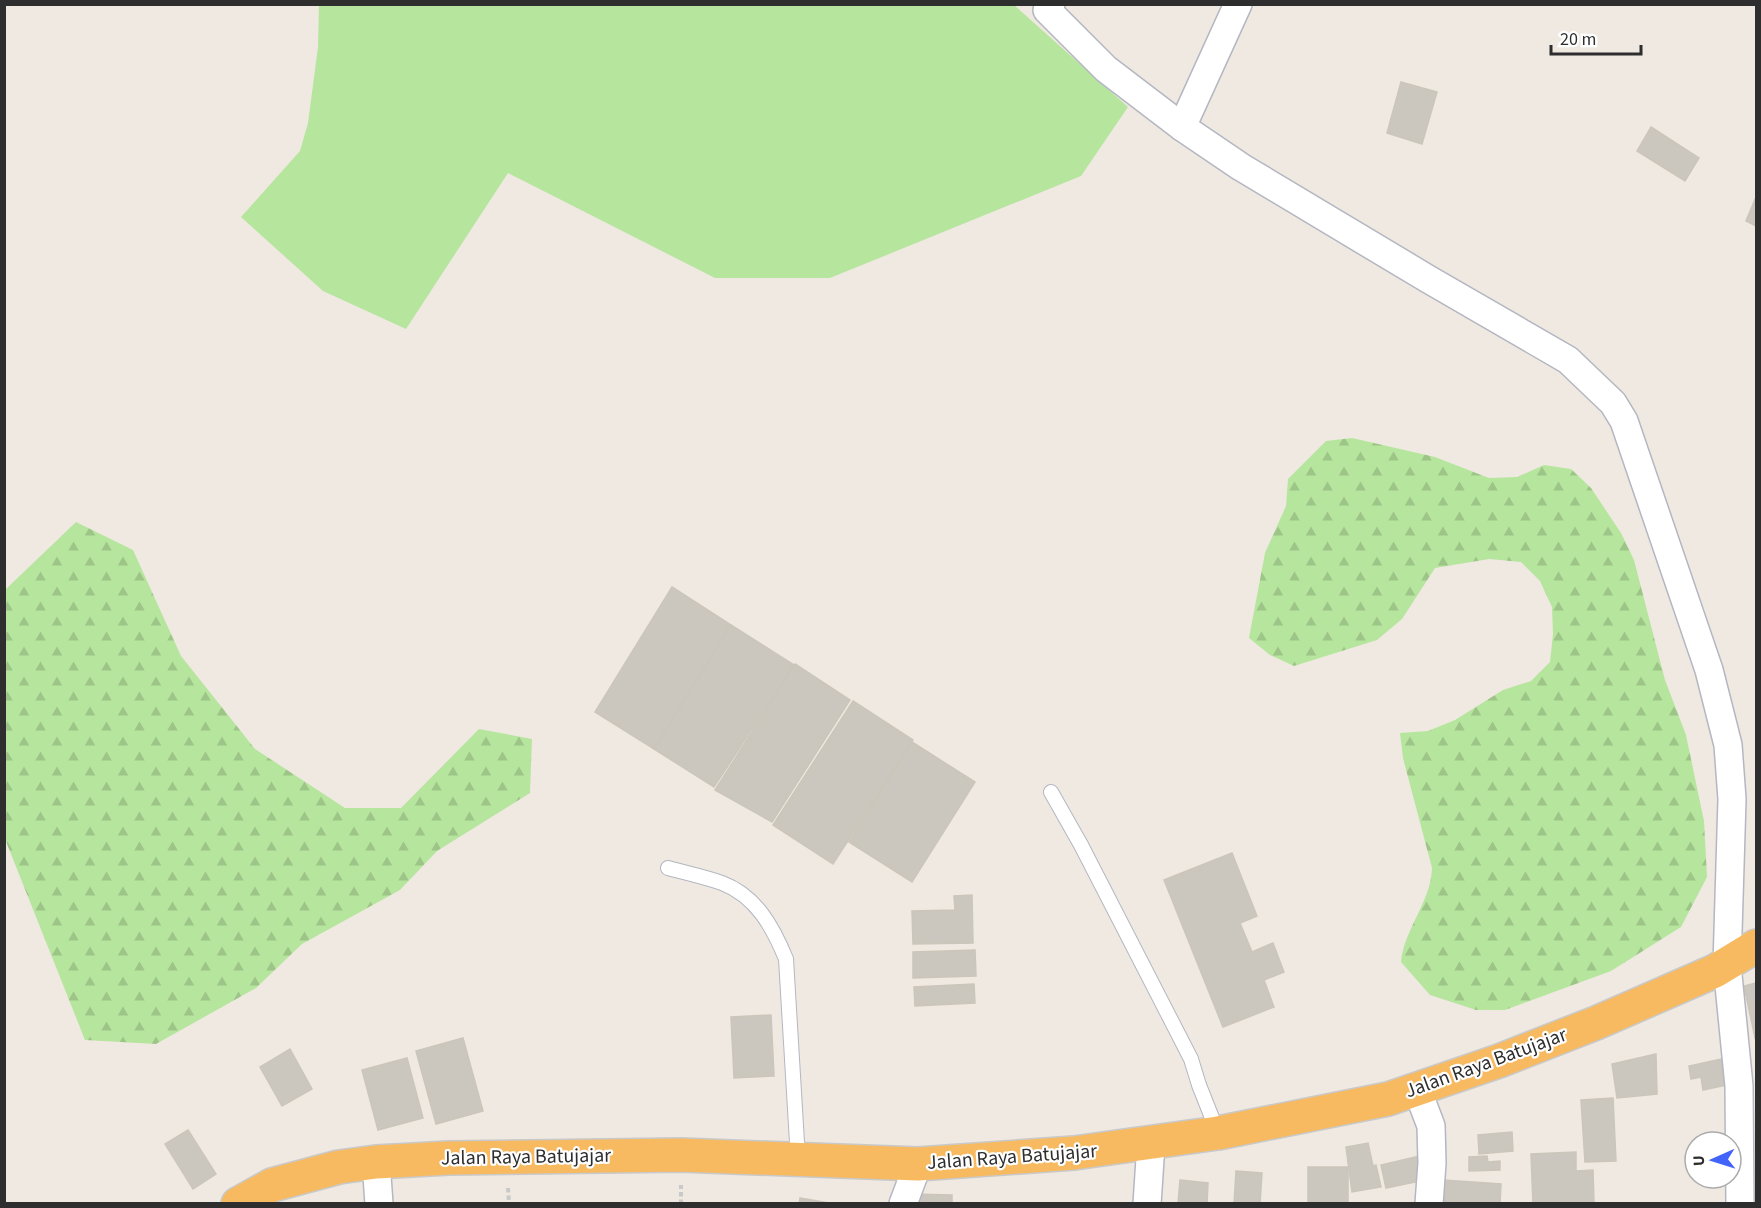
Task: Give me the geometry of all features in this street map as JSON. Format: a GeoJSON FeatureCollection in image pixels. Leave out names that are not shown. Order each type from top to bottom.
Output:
{"type":"FeatureCollection","features":[{"type":"Feature","properties":{"kind":"highway","name":"Jalan Raya Batujajar"},"geometry":{"type":"LineString","coordinates":[[238,1203],[272,1185],[339,1167],[376,1162],[461,1158],[681,1155],[918,1164],[1074,1153],[1218,1133],[1388,1099],[1417,1089],[1596,1023],[1727,965],[1756,946]]}},
{"type":"Feature","properties":{"kind":"street"},"geometry":{"type":"LineString","coordinates":[[1182,127],[1238,4]]}},
{"type":"Feature","properties":{"kind":"street"},"geometry":{"type":"LineString","coordinates":[[1046,6],[1106,69],[1182,127],[1280,191],[1568,360],[1613,403],[1624,421],[1709,670],[1728,745],[1732,799],[1727,965],[1739,1086],[1740,1203]]}},
{"type":"Feature","properties":{"kind":"street"},"geometry":{"type":"LineString","coordinates":[[1417,1089],[1431,1126],[1432,1163],[1429,1203]]}},
{"type":"Feature","properties":{"kind":"street"},"geometry":{"type":"LineString","coordinates":[[1147,1203],[1151,1144]]}},
{"type":"Feature","properties":{"kind":"street"},"geometry":{"type":"LineString","coordinates":[[376,1162],[379,1203]]}},
{"type":"Feature","properties":{"kind":"street"},"geometry":{"type":"LineString","coordinates":[[903,1203],[918,1164]]}},
{"type":"Feature","properties":{"kind":"lane"},"geometry":{"type":"LineString","coordinates":[[1051,792],[1081,845],[1191,1059],[1218,1133]]}},
{"type":"Feature","properties":{"kind":"lane"},"geometry":{"type":"LineString","coordinates":[[668,868],[723,884],[748,898],[765,916],[775,932],[786,959],[798,1160]]}},
{"type":"Feature","properties":{"kind":"green space"},"geometry":{"type":"Polygon","coordinates":[[[319,5],[1014,5],[1128,107],[1081,176],[830,278],[715,278],[508,173],[406,329],[323,291],[241,217],[300,151],[308,123],[318,47],[319,5]]]}},
{"type":"Feature","properties":{"kind":"green space"},"geometry":{"type":"Polygon","coordinates":[[[1352,438],[1435,457],[1489,478],[1517,477],[1544,465],[1571,469],[1591,488],[1621,533],[1634,560],[1665,680],[1686,735],[1704,821],[1707,877],[1681,927],[1611,971],[1505,1010],[1476,1010],[1430,995],[1401,962],[1407,938],[1431,880],[1432,868],[1403,758],[1400,733],[1428,731],[1455,720],[1503,690],[1531,681],[1550,662],[1553,634],[1552,607],[1540,581],[1521,562],[1489,559],[1435,568],[1402,619],[1377,640],[1294,666],[1270,655],[1249,638],[1265,553],[1286,506],[1288,479],[1326,441],[1352,438]]]}},
{"type":"Feature","properties":{"kind":"green space"},"geometry":{"type":"Polygon","coordinates":[[[76,522],[133,550],[181,656],[255,749],[345,808],[401,808],[479,729],[532,739],[530,793],[437,851],[400,890],[302,944],[256,988],[156,1044],[85,1040],[5,839],[5,590],[76,522]]]}},
{"type":"Feature","properties":{"kind":"building"},"geometry":{"type":"Polygon","coordinates":[[[1401,82],[1437,92],[1422,144],[1387,133],[1401,82]]]}},
{"type":"Feature","properties":{"kind":"building"},"geometry":{"type":"Polygon","coordinates":[[[1651,127],[1699,158],[1685,181],[1637,151],[1651,127]]]}},
{"type":"Feature","properties":{"kind":"building"},"geometry":{"type":"Polygon","coordinates":[[[1756,197],[1756,226],[1746,221],[1756,197]]]}},
{"type":"Feature","properties":{"kind":"building"},"geometry":{"type":"Polygon","coordinates":[[[672,587],[731,625],[654,749],[595,712],[672,587]]]}},
{"type":"Feature","properties":{"kind":"building"},"geometry":{"type":"Polygon","coordinates":[[[731,625],[794,665],[714,787],[654,749],[731,625]]]}},
{"type":"Feature","properties":{"kind":"building"},"geometry":{"type":"Polygon","coordinates":[[[795,664],[850,700],[772,822],[715,790],[795,664]]]}},
{"type":"Feature","properties":{"kind":"building"},"geometry":{"type":"Polygon","coordinates":[[[853,701],[913,740],[833,864],[773,825],[853,701]]]}},
{"type":"Feature","properties":{"kind":"building"},"geometry":{"type":"Polygon","coordinates":[[[912,742],[975,782],[912,882],[849,842],[912,742]]]}},
{"type":"Feature","properties":{"kind":"building"},"geometry":{"type":"Polygon","coordinates":[[[1232,853],[1257,916],[1240,923],[1252,952],[1273,943],[1284,972],[1264,980],[1274,1007],[1223,1027],[1164,880],[1232,853]]]}},
{"type":"Feature","properties":{"kind":"building"},"geometry":{"type":"Polygon","coordinates":[[[972,895],[973,943],[913,944],[912,911],[955,910],[954,896],[972,895]]]}},
{"type":"Feature","properties":{"kind":"building"},"geometry":{"type":"Polygon","coordinates":[[[975,950],[976,976],[913,978],[913,952],[975,950]]]}},
{"type":"Feature","properties":{"kind":"building"},"geometry":{"type":"Polygon","coordinates":[[[1756,983],[1756,1037],[1755,1038],[1744,986],[1756,983]]]}},
{"type":"Feature","properties":{"kind":"building"},"geometry":{"type":"Polygon","coordinates":[[[974,984],[975,1003],[915,1006],[914,987],[974,984]]]}},
{"type":"Feature","properties":{"kind":"building"},"geometry":{"type":"Polygon","coordinates":[[[771,1015],[774,1076],[734,1078],[731,1017],[771,1015]]]}},
{"type":"Feature","properties":{"kind":"building"},"geometry":{"type":"Polygon","coordinates":[[[463,1038],[483,1111],[436,1124],[416,1051],[463,1038]]]}},
{"type":"Feature","properties":{"kind":"building"},"geometry":{"type":"Polygon","coordinates":[[[290,1049],[312,1089],[282,1106],[260,1067],[290,1049]]]}},
{"type":"Feature","properties":{"kind":"building"},"geometry":{"type":"Polygon","coordinates":[[[1656,1054],[1657,1094],[1617,1098],[1612,1064],[1656,1054]]]}},
{"type":"Feature","properties":{"kind":"building"},"geometry":{"type":"Polygon","coordinates":[[[407,1058],[423,1118],[378,1130],[362,1070],[407,1058]]]}},
{"type":"Feature","properties":{"kind":"building"},"geometry":{"type":"Polygon","coordinates":[[[1722,1059],[1727,1085],[1703,1090],[1701,1077],[1691,1079],[1689,1066],[1722,1059]]]}},
{"type":"Feature","properties":{"kind":"building"},"geometry":{"type":"Polygon","coordinates":[[[1613,1098],[1616,1161],[1585,1162],[1581,1100],[1613,1098]]]}},
{"type":"Feature","properties":{"kind":"building"},"geometry":{"type":"Polygon","coordinates":[[[188,1130],[216,1174],[193,1189],[165,1144],[188,1130]]]}},
{"type":"Feature","properties":{"kind":"building"},"geometry":{"type":"Polygon","coordinates":[[[1512,1132],[1513,1151],[1479,1154],[1478,1135],[1512,1132]]]}},
{"type":"Feature","properties":{"kind":"building"},"geometry":{"type":"Polygon","coordinates":[[[1368,1143],[1381,1187],[1352,1192],[1346,1147],[1368,1143]]]}},
{"type":"Feature","properties":{"kind":"building"},"geometry":{"type":"Polygon","coordinates":[[[1576,1152],[1576,1171],[1593,1170],[1594,1204],[1533,1204],[1531,1154],[1576,1152]]]}},
{"type":"Feature","properties":{"kind":"building"},"geometry":{"type":"Polygon","coordinates":[[[1420,1156],[1425,1180],[1386,1188],[1381,1165],[1420,1156]]]}},
{"type":"Feature","properties":{"kind":"building"},"geometry":{"type":"Polygon","coordinates":[[[1487,1156],[1488,1162],[1500,1161],[1500,1170],[1469,1171],[1469,1157],[1487,1156]]]}},
{"type":"Feature","properties":{"kind":"building"},"geometry":{"type":"Polygon","coordinates":[[[1308,1167],[1348,1167],[1348,1204],[1308,1204],[1308,1167]]]}},
{"type":"Feature","properties":{"kind":"building"},"geometry":{"type":"Polygon","coordinates":[[[1236,1171],[1262,1173],[1260,1204],[1234,1204],[1236,1171]]]}},
{"type":"Feature","properties":{"kind":"building"},"geometry":{"type":"Polygon","coordinates":[[[1180,1180],[1208,1183],[1207,1204],[1178,1204],[1180,1180]]]}},
{"type":"Feature","properties":{"kind":"building"},"geometry":{"type":"Polygon","coordinates":[[[1443,1180],[1501,1184],[1500,1204],[1441,1202],[1443,1180]]]}},
{"type":"Feature","properties":{"kind":"building"},"geometry":{"type":"Polygon","coordinates":[[[911,1194],[952,1195],[952,1204],[911,1204],[911,1194]]]}},
{"type":"Feature","properties":{"kind":"building"},"geometry":{"type":"Polygon","coordinates":[[[800,1198],[835,1204],[799,1204],[800,1198]]]}}]}
